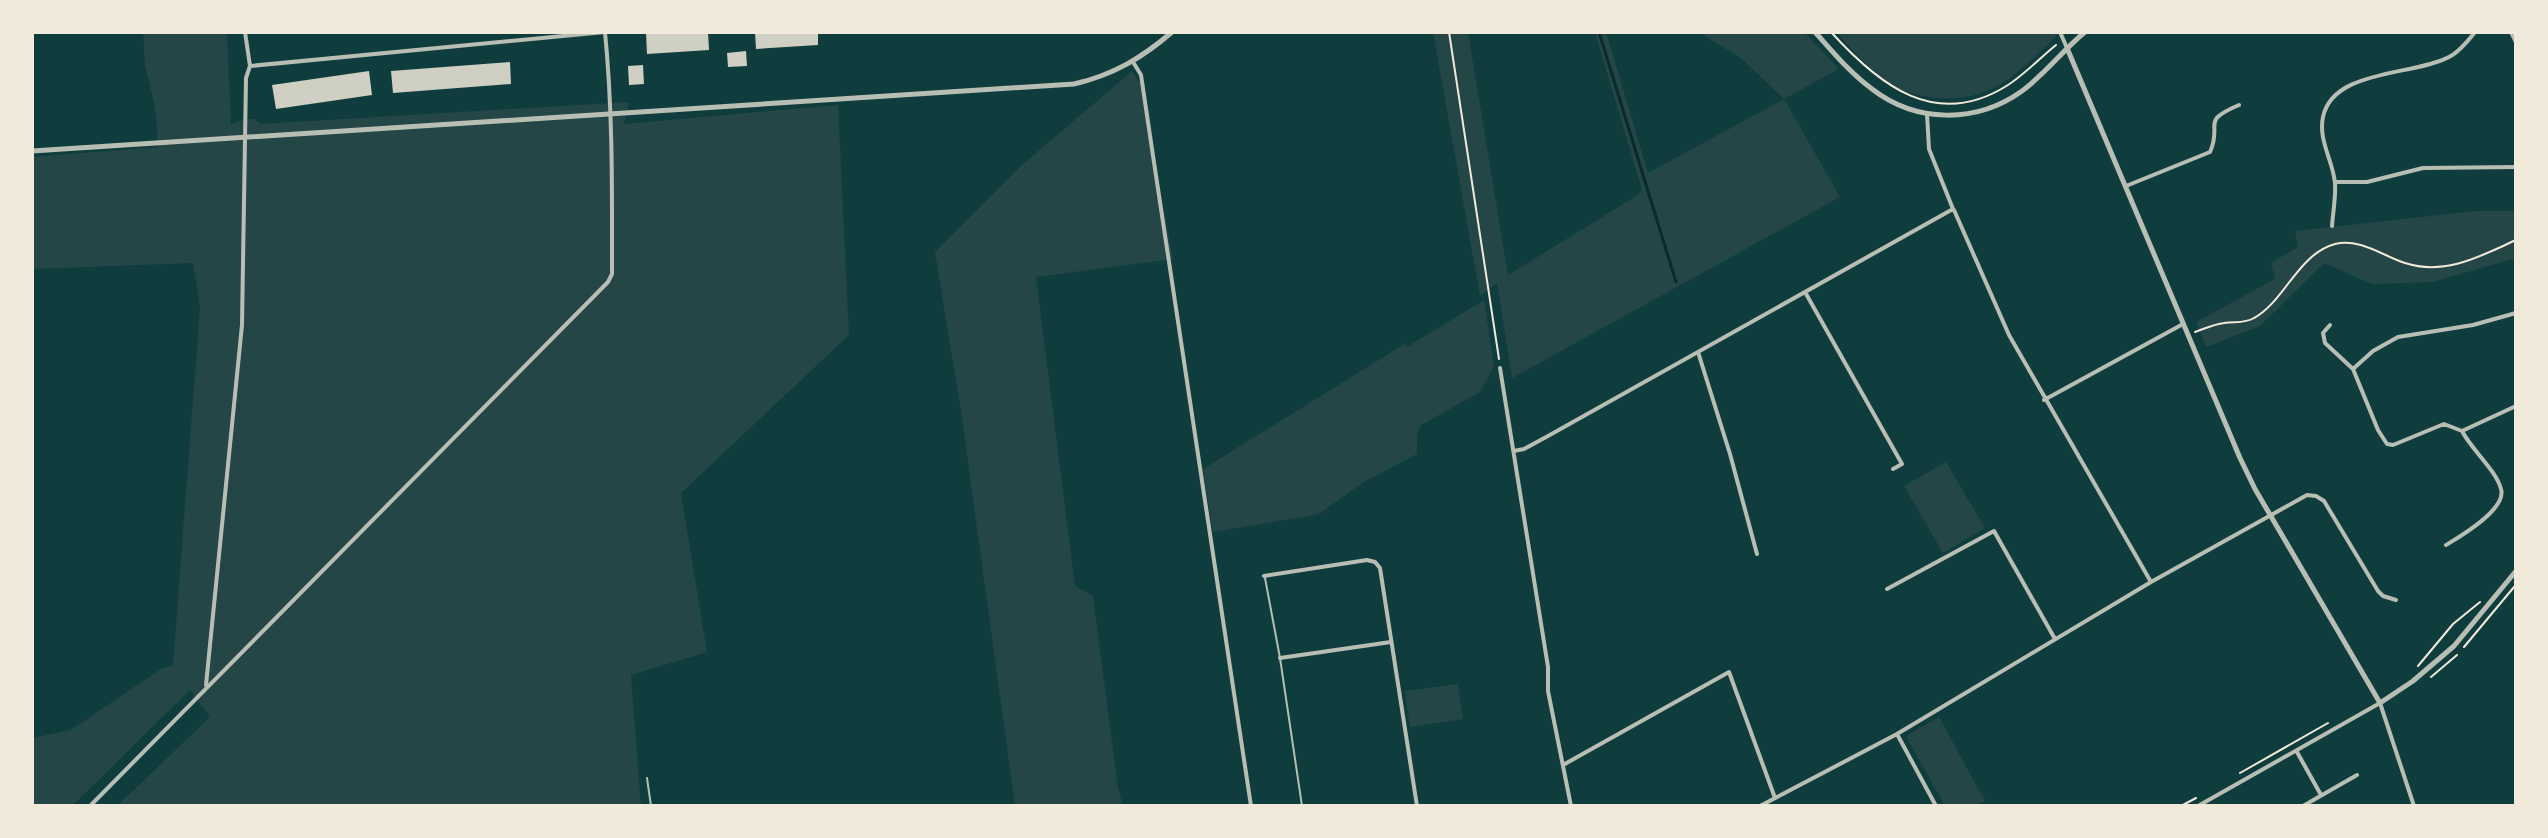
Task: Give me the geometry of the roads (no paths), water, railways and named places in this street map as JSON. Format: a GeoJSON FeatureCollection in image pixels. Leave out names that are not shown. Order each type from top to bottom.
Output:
{"type":"FeatureCollection","features":[{"type":"Feature","properties":{"kind":"street"},"geometry":{"type":"LineString","coordinates":[[205,687],[242,325],[246,78],[250,66],[245,32]]}},
{"type":"Feature","properties":{"kind":"street"},"geometry":{"type":"LineString","coordinates":[[90,806],[608,282],[612,274],[611,113],[605,32],[250,66]]}},
{"type":"Feature","properties":{"kind":"street"},"geometry":{"type":"LineString","coordinates":[[32,151],[1074,84],[1115,72],[1172,32]]}},
{"type":"Feature","properties":{"kind":"street"},"geometry":{"type":"LineString","coordinates":[[1815,32],[1873,90],[1890,102],[1927,114],[1951,116],[1972,114],[2002,103],[2025,88],[2085,32]]}},
{"type":"Feature","properties":{"kind":"street"},"geometry":{"type":"LineString","coordinates":[[2060,32],[2240,458],[2380,703],[2414,806]]}},
{"type":"Feature","properties":{"kind":"street"},"geometry":{"type":"LineString","coordinates":[[2332,226],[2335,182],[2322,132],[2323,118],[2336,93],[2364,80],[2430,65],[2452,56],[2475,32]]}},
{"type":"Feature","properties":{"kind":"street"},"geometry":{"type":"LineString","coordinates":[[2511,32],[2516,42]]}},
{"type":"Feature","properties":{"kind":"street"},"geometry":{"type":"LineString","coordinates":[[1133,62],[1141,75],[1251,806]]}},
{"type":"Feature","properties":{"kind":"street"},"geometry":{"type":"LineString","coordinates":[[2126,186],[2210,152],[2215,141],[2212,125],[2218,113],[2239,105]]}},
{"type":"Feature","properties":{"kind":"street"},"geometry":{"type":"LineString","coordinates":[[1927,114],[1929,149],[2001,318],[2044,400],[2151,582]]}},
{"type":"Feature","properties":{"kind":"street"},"geometry":{"type":"LineString","coordinates":[[2335,182],[2367,182],[2423,168],[2516,167]]}},
{"type":"Feature","properties":{"kind":"street"},"geometry":{"type":"LineString","coordinates":[[1514,451],[1548,436],[1953,209]]}},
{"type":"Feature","properties":{"kind":"street"},"geometry":{"type":"LineString","coordinates":[[1805,292],[1902,464],[1893,469]]}},
{"type":"Feature","properties":{"kind":"street"},"geometry":{"type":"LineString","coordinates":[[2353,369],[2373,351],[2398,337],[2473,325],[2516,313]]}},
{"type":"Feature","properties":{"kind":"street"},"geometry":{"type":"LineString","coordinates":[[2044,400],[2183,324]]}},
{"type":"Feature","properties":{"kind":"street"},"geometry":{"type":"LineString","coordinates":[[2330,325],[2323,333],[2325,343],[2353,369],[2378,430],[2387,444],[2393,445],[2444,424],[2462,431],[2502,490],[2500,501],[2469,530],[2446,545]]}},
{"type":"Feature","properties":{"kind":"street"},"geometry":{"type":"LineString","coordinates":[[1698,352],[1757,554]]}},
{"type":"Feature","properties":{"kind":"street"},"geometry":{"type":"LineString","coordinates":[[1500,368],[1548,667],[1548,691],[1571,806]]}},
{"type":"Feature","properties":{"kind":"street"},"geometry":{"type":"LineString","coordinates":[[2462,431],[2516,406]]}},
{"type":"Feature","properties":{"kind":"street"},"geometry":{"type":"LineString","coordinates":[[1760,806],[1897,734],[2151,582],[2307,495],[2324,501],[2378,591],[2396,600]]}},
{"type":"Feature","properties":{"kind":"street"},"geometry":{"type":"LineString","coordinates":[[1887,589],[1994,531],[2055,639]]}},
{"type":"Feature","properties":{"kind":"street"},"geometry":{"type":"LineString","coordinates":[[1264,576],[1367,560],[1375,562],[1380,568],[1417,806]]}},
{"type":"Feature","properties":{"kind":"street"},"geometry":{"type":"LineString","coordinates":[[2201,805],[2413,681],[2454,646],[2516,571]]}},
{"type":"Feature","properties":{"kind":"street"},"geometry":{"type":"LineString","coordinates":[[1280,658],[1391,642]]}},
{"type":"Feature","properties":{"kind":"street"},"geometry":{"type":"LineString","coordinates":[[1563,765],[1729,672],[1775,798]]}},
{"type":"Feature","properties":{"kind":"street"},"geometry":{"type":"LineString","coordinates":[[1897,734],[1936,806]]}},
{"type":"Feature","properties":{"kind":"street"},"geometry":{"type":"LineString","coordinates":[[2296,751],[2321,795]]}},
{"type":"Feature","properties":{"kind":"street"},"geometry":{"type":"LineString","coordinates":[[2303,806],[2357,775]]}},
{"type":"Feature","properties":{"kind":"lane"},"geometry":{"type":"LineString","coordinates":[[1264,576],[1280,658],[1302,806]]}},
{"type":"Feature","properties":{"kind":"lane"},"geometry":{"type":"LineString","coordinates":[[647,778],[651,806]]}},
{"type":"Feature","properties":{"kind":"waterway"},"geometry":{"type":"LineString","coordinates":[[1599,32],[1676,282]]}}]}
